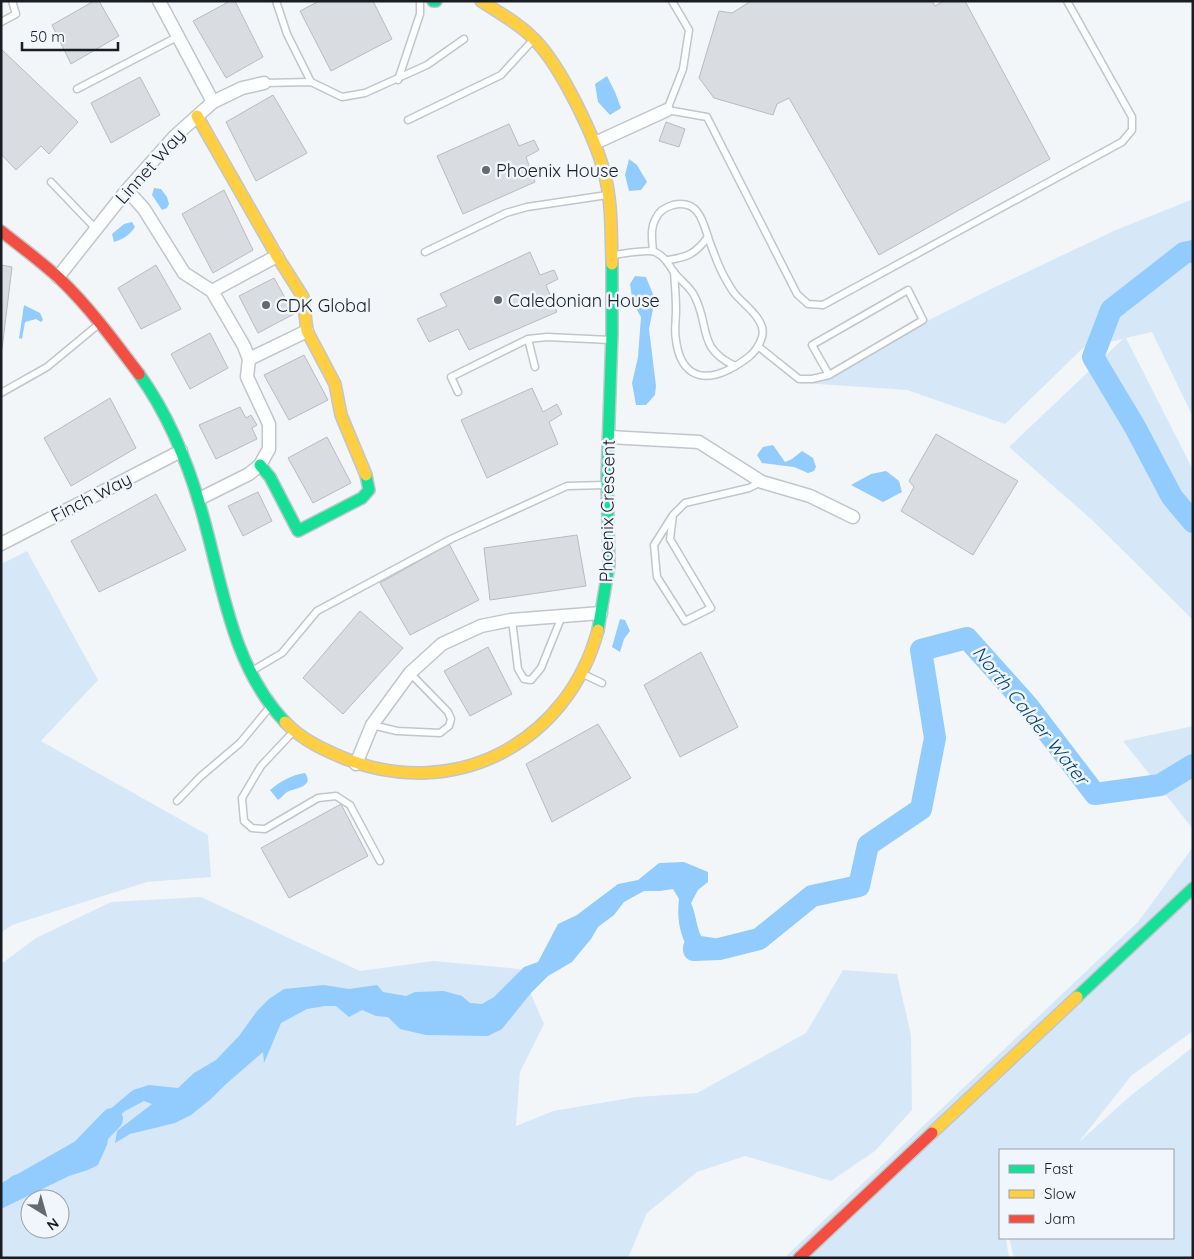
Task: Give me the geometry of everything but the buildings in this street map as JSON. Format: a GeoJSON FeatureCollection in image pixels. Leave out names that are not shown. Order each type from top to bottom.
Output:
{"type":"FeatureCollection","features":[{"type":"Feature","properties":{"kind":"street"},"geometry":{"type":"LineString","coordinates":[[159,1],[213,102]]}},
{"type":"Feature","properties":{"kind":"street","name":"Phoenix Crescent"},"geometry":{"type":"LineString","coordinates":[[1,231],[58,277],[100,324],[144,380],[170,426],[199,499],[235,640],[249,673],[271,706],[294,731],[322,748],[356,764],[379,770],[438,774],[498,756],[536,732],[564,704],[582,673],[594,645],[608,573],[607,485],[613,293],[609,194],[595,143],[559,72],[534,39],[512,21],[481,1]]}},
{"type":"Feature","properties":{"kind":"street","name":"Linnet Way"},"geometry":{"type":"LineString","coordinates":[[58,277],[127,190],[162,150],[197,116],[213,102],[242,88],[264,83]]}},
{"type":"Feature","properties":{"kind":"street"},"geometry":{"type":"LineString","coordinates":[[595,143],[667,110]]}},
{"type":"Feature","properties":{"kind":"street"},"geometry":{"type":"LineString","coordinates":[[197,116],[277,256],[303,297],[307,331],[335,384],[341,415],[368,479],[369,490],[362,498],[298,531],[270,477],[260,465]]}},
{"type":"Feature","properties":{"kind":"street"},"geometry":{"type":"LineString","coordinates":[[127,190],[144,209],[184,273],[212,291],[244,346],[249,359],[247,378],[269,424],[269,449],[260,465],[249,474],[199,499]]}},
{"type":"Feature","properties":{"kind":"street"},"geometry":{"type":"LineString","coordinates":[[212,291],[277,256]]}},
{"type":"Feature","properties":{"kind":"street"},"geometry":{"type":"LineString","coordinates":[[249,359],[307,331]]}},
{"type":"Feature","properties":{"kind":"street"},"geometry":{"type":"LineString","coordinates":[[609,437],[699,442],[762,482],[810,496],[853,517]]}},
{"type":"Feature","properties":{"kind":"street","name":"Finch Way"},"geometry":{"type":"LineString","coordinates":[[1,544],[180,451]]}},
{"type":"Feature","properties":{"kind":"street"},"geometry":{"type":"LineString","coordinates":[[356,764],[372,725],[410,673],[442,644],[481,626],[512,620],[601,613]]}},
{"type":"Feature","properties":{"kind":"street"},"geometry":{"type":"LineString","coordinates":[[799,1258],[1193,888]]}},
{"type":"Feature","properties":{"kind":"lane"},"geometry":{"type":"LineString","coordinates":[[1,22],[16,14],[12,1]]}},
{"type":"Feature","properties":{"kind":"lane"},"geometry":{"type":"LineString","coordinates":[[276,1],[287,34],[311,82]]}},
{"type":"Feature","properties":{"kind":"lane"},"geometry":{"type":"LineString","coordinates":[[398,80],[420,14],[420,1]]}},
{"type":"Feature","properties":{"kind":"lane"},"geometry":{"type":"LineString","coordinates":[[420,14],[440,1]]}},
{"type":"Feature","properties":{"kind":"lane"},"geometry":{"type":"LineString","coordinates":[[672,1],[689,30],[683,69],[667,110],[707,117],[797,294],[808,304],[823,305],[1122,142],[1132,130],[1132,117],[1067,1]]}},
{"type":"Feature","properties":{"kind":"lane"},"geometry":{"type":"LineString","coordinates":[[77,89],[178,37]]}},
{"type":"Feature","properties":{"kind":"lane"},"geometry":{"type":"LineString","coordinates":[[264,83],[311,82],[342,97],[365,93],[398,80],[428,65],[464,39]]}},
{"type":"Feature","properties":{"kind":"lane"},"geometry":{"type":"LineString","coordinates":[[408,120],[501,75],[534,39]]}},
{"type":"Feature","properties":{"kind":"lane"},"geometry":{"type":"LineString","coordinates":[[51,182],[96,229]]}},
{"type":"Feature","properties":{"kind":"lane"},"geometry":{"type":"LineString","coordinates":[[425,252],[506,213],[527,207],[609,194]]}},
{"type":"Feature","properties":{"kind":"lane"},"geometry":{"type":"LineString","coordinates":[[654,252],[652,234],[657,215],[667,207],[679,204],[696,210],[705,224],[721,271],[734,293],[761,322],[763,334],[758,347],[749,357],[716,375],[699,376],[691,372],[680,360],[675,339],[674,272]]}},
{"type":"Feature","properties":{"kind":"lane"},"geometry":{"type":"LineString","coordinates":[[668,260],[683,258],[692,254],[699,249],[708,237]]}},
{"type":"Feature","properties":{"kind":"lane"},"geometry":{"type":"LineString","coordinates":[[612,255],[654,252],[668,260],[674,272],[696,298],[706,338],[713,350],[723,360],[735,366]]}},
{"type":"Feature","properties":{"kind":"lane"},"geometry":{"type":"LineString","coordinates":[[758,347],[799,379],[812,379],[829,375],[923,320],[908,290],[812,345],[829,375]]}},
{"type":"Feature","properties":{"kind":"lane"},"geometry":{"type":"LineString","coordinates":[[1,393],[47,367],[100,324]]}},
{"type":"Feature","properties":{"kind":"lane"},"geometry":{"type":"LineString","coordinates":[[458,392],[451,376],[528,340],[547,337],[611,340]]}},
{"type":"Feature","properties":{"kind":"lane"},"geometry":{"type":"LineString","coordinates":[[528,340],[535,367]]}},
{"type":"Feature","properties":{"kind":"lane"},"geometry":{"type":"LineString","coordinates":[[674,515],[670,539],[711,608],[685,621],[657,578],[654,545],[674,515],[686,503],[749,488],[762,482]]}},
{"type":"Feature","properties":{"kind":"lane"},"geometry":{"type":"LineString","coordinates":[[249,673],[282,653],[317,611],[451,539],[567,486],[607,485]]}},
{"type":"Feature","properties":{"kind":"lane"},"geometry":{"type":"LineString","coordinates":[[512,620],[518,669],[524,679],[531,680],[540,668],[563,615]]}},
{"type":"Feature","properties":{"kind":"lane"},"geometry":{"type":"LineString","coordinates":[[372,725],[397,732],[440,733],[449,726],[452,719],[448,712],[410,673]]}},
{"type":"Feature","properties":{"kind":"lane"},"geometry":{"type":"LineString","coordinates":[[582,673],[602,683]]}},
{"type":"Feature","properties":{"kind":"lane"},"geometry":{"type":"LineString","coordinates":[[178,801],[200,776],[240,743],[271,706]]}},
{"type":"Feature","properties":{"kind":"lane"},"geometry":{"type":"LineString","coordinates":[[294,731],[262,766],[242,798],[244,821],[252,828],[265,828],[318,798],[336,796],[350,805],[380,862]]}},
{"type":"Feature","properties":{"kind":"shaded area"},"geometry":{"type":"Polygon","coordinates":[[[1193,199],[1193,417],[1152,332],[1126,338],[1193,470],[1193,620],[1092,520],[1009,447],[1123,339],[1083,348],[1005,424],[907,390],[803,383],[993,288],[1116,230],[1193,199]]]}},
{"type":"Feature","properties":{"kind":"shaded area"},"geometry":{"type":"Polygon","coordinates":[[[27,551],[98,680],[41,741],[208,835],[211,877],[147,882],[12,925],[1,933],[1,564],[27,551]]]}},
{"type":"Feature","properties":{"kind":"shaded area"},"geometry":{"type":"Polygon","coordinates":[[[1193,726],[1193,829],[1123,741],[1193,726]]]}},
{"type":"Feature","properties":{"kind":"shaded area"},"geometry":{"type":"Polygon","coordinates":[[[1193,847],[1193,1031],[1131,1076],[1079,1142],[1129,1097],[1193,1047],[1193,1258],[1014,1258],[1009,1239],[1174,1239],[1174,1149],[999,1149],[999,1239],[1006,1239],[1009,1258],[784,1258],[1138,922],[1193,847]]]}},
{"type":"Feature","properties":{"kind":"shaded area"},"geometry":{"type":"Polygon","coordinates":[[[201,897],[360,971],[433,961],[520,969],[544,1024],[520,1072],[516,1126],[553,1111],[636,1097],[697,1093],[806,1033],[843,970],[897,974],[911,1035],[912,1110],[875,1151],[831,1181],[745,1156],[697,1172],[647,1213],[628,1258],[1,1258],[1,964],[36,938],[111,902],[201,897]]]}},
{"type":"Feature","properties":{"kind":"water"},"geometry":{"type":"Polygon","coordinates":[[[607,76],[621,108],[610,115],[598,102],[595,84],[607,76]]]}},
{"type":"Feature","properties":{"kind":"water"},"geometry":{"type":"Polygon","coordinates":[[[629,159],[637,165],[647,182],[641,190],[629,191],[625,175],[629,159]]]}},
{"type":"Feature","properties":{"kind":"water"},"geometry":{"type":"Polygon","coordinates":[[[154,188],[161,189],[167,197],[169,204],[167,208],[162,210],[152,195],[154,188]]]}},
{"type":"Feature","properties":{"kind":"water"},"geometry":{"type":"Polygon","coordinates":[[[132,222],[135,227],[131,232],[114,242],[112,234],[124,224],[132,222]]]}},
{"type":"Feature","properties":{"kind":"water"},"geometry":{"type":"Polygon","coordinates":[[[635,276],[646,277],[655,299],[649,329],[656,386],[655,395],[646,405],[636,405],[632,383],[638,357],[641,317],[633,303],[630,284],[635,276]]]}},
{"type":"Feature","properties":{"kind":"water"},"geometry":{"type":"Polygon","coordinates":[[[24,305],[40,313],[43,320],[41,322],[36,319],[25,322],[22,339],[19,338],[24,305]]]}},
{"type":"Feature","properties":{"kind":"water"},"geometry":{"type":"Polygon","coordinates":[[[773,445],[785,462],[802,451],[813,458],[816,467],[814,471],[808,473],[794,467],[762,463],[757,455],[763,447],[773,445]]]}},
{"type":"Feature","properties":{"kind":"water"},"geometry":{"type":"Polygon","coordinates":[[[886,471],[899,481],[902,492],[883,502],[851,485],[871,474],[886,471]]]}},
{"type":"Feature","properties":{"kind":"water"},"geometry":{"type":"Polygon","coordinates":[[[620,619],[625,620],[630,631],[624,639],[620,652],[612,647],[620,619]]]}},
{"type":"Feature","properties":{"kind":"water"},"geometry":{"type":"Polygon","coordinates":[[[305,773],[308,781],[306,784],[287,792],[278,800],[270,790],[286,779],[305,773]]]}},
{"type":"Feature","properties":{"kind":"water"},"geometry":{"type":"Polygon","coordinates":[[[684,862],[708,872],[708,882],[698,890],[691,903],[701,936],[714,938],[724,952],[717,957],[693,961],[679,924],[679,899],[673,889],[644,891],[624,902],[614,915],[598,927],[591,939],[572,962],[548,976],[531,993],[502,1029],[488,1036],[426,1035],[400,1029],[388,1017],[376,1016],[362,1010],[349,1017],[336,1006],[307,1009],[281,1023],[264,1063],[263,1052],[191,1115],[175,1123],[130,1134],[115,1143],[117,1131],[152,1104],[144,1101],[125,1111],[111,1123],[107,1145],[98,1165],[42,1189],[20,1189],[20,1200],[1,1209],[1,1185],[12,1176],[37,1167],[52,1167],[80,1156],[90,1143],[93,1130],[102,1116],[133,1090],[149,1085],[178,1088],[194,1073],[216,1060],[239,1036],[257,1011],[269,999],[284,989],[324,985],[349,989],[377,985],[383,992],[406,996],[415,992],[444,991],[462,996],[470,1003],[482,1004],[494,997],[524,967],[538,962],[558,924],[577,915],[618,884],[638,880],[659,863],[684,862]]]}},
{"type":"Feature","properties":{"kind":"waterway","name":"North Calder Water"},"geometry":{"type":"LineString","coordinates":[[1193,251],[1184,253],[1111,310],[1093,357],[1135,427],[1172,497],[1193,522]]}},
{"type":"Feature","properties":{"kind":"waterway","name":"North Calder Water"},"geometry":{"type":"LineString","coordinates":[[694,948],[694,950],[719,949],[759,939],[812,896],[859,886],[868,845],[921,809],[935,738],[921,650],[967,638],[1027,705],[1095,794],[1160,785],[1193,765]]}},
{"type":"Feature","properties":{"kind":"waterway","name":"North Calder Water"},"geometry":{"type":"LineString","coordinates":[[1,1196],[82,1150],[112,1119]]}},
{"type":"Feature","properties":{"kind":"traffic: fast"},"geometry":{"type":"LineString","coordinates":[[598,630],[609,565],[607,478],[612,333],[612,264]]}},
{"type":"Feature","properties":{"kind":"traffic: fast"},"geometry":{"type":"LineString","coordinates":[[139,374],[160,407],[185,460],[198,497],[224,598],[241,651],[267,700],[285,722]]}},
{"type":"Feature","properties":{"kind":"traffic: fast"},"geometry":{"type":"LineString","coordinates":[[260,465],[270,477],[298,531],[362,498],[369,490],[366,475]]}},
{"type":"Feature","properties":{"kind":"traffic: fast"},"geometry":{"type":"LineString","coordinates":[[1077,997],[1193,888]]}},
{"type":"Feature","properties":{"kind":"traffic: slow"},"geometry":{"type":"LineString","coordinates":[[481,1],[515,23],[534,39],[556,67],[577,105],[602,164],[606,180],[610,211],[612,264]]}},
{"type":"Feature","properties":{"kind":"traffic: slow"},"geometry":{"type":"LineString","coordinates":[[197,116],[277,256],[303,297],[307,331],[335,384],[341,415],[366,475]]}},
{"type":"Feature","properties":{"kind":"traffic: slow"},"geometry":{"type":"LineString","coordinates":[[285,722],[306,739],[330,752],[346,759],[387,770],[428,773],[466,767],[502,753],[534,731],[561,703],[583,669],[598,630]]}},
{"type":"Feature","properties":{"kind":"traffic: slow"},"geometry":{"type":"LineString","coordinates":[[932,1133],[1077,997]]}},
{"type":"Feature","properties":{"kind":"traffic: jam"},"geometry":{"type":"LineString","coordinates":[[1,231],[46,267],[72,291],[139,374]]}},
{"type":"Feature","properties":{"kind":"traffic: jam"},"geometry":{"type":"LineString","coordinates":[[799,1258],[932,1133]]}},
{"type":"Feature","properties":{"kind":"place","name":"Phoenix House"},"geometry":{"type":"Point","coordinates":[486,170]}},
{"type":"Feature","properties":{"kind":"place","name":"Caledonian House"},"geometry":{"type":"Point","coordinates":[498,300]}},
{"type":"Feature","properties":{"kind":"place","name":"CDK Global"},"geometry":{"type":"Point","coordinates":[266,305]}}]}
